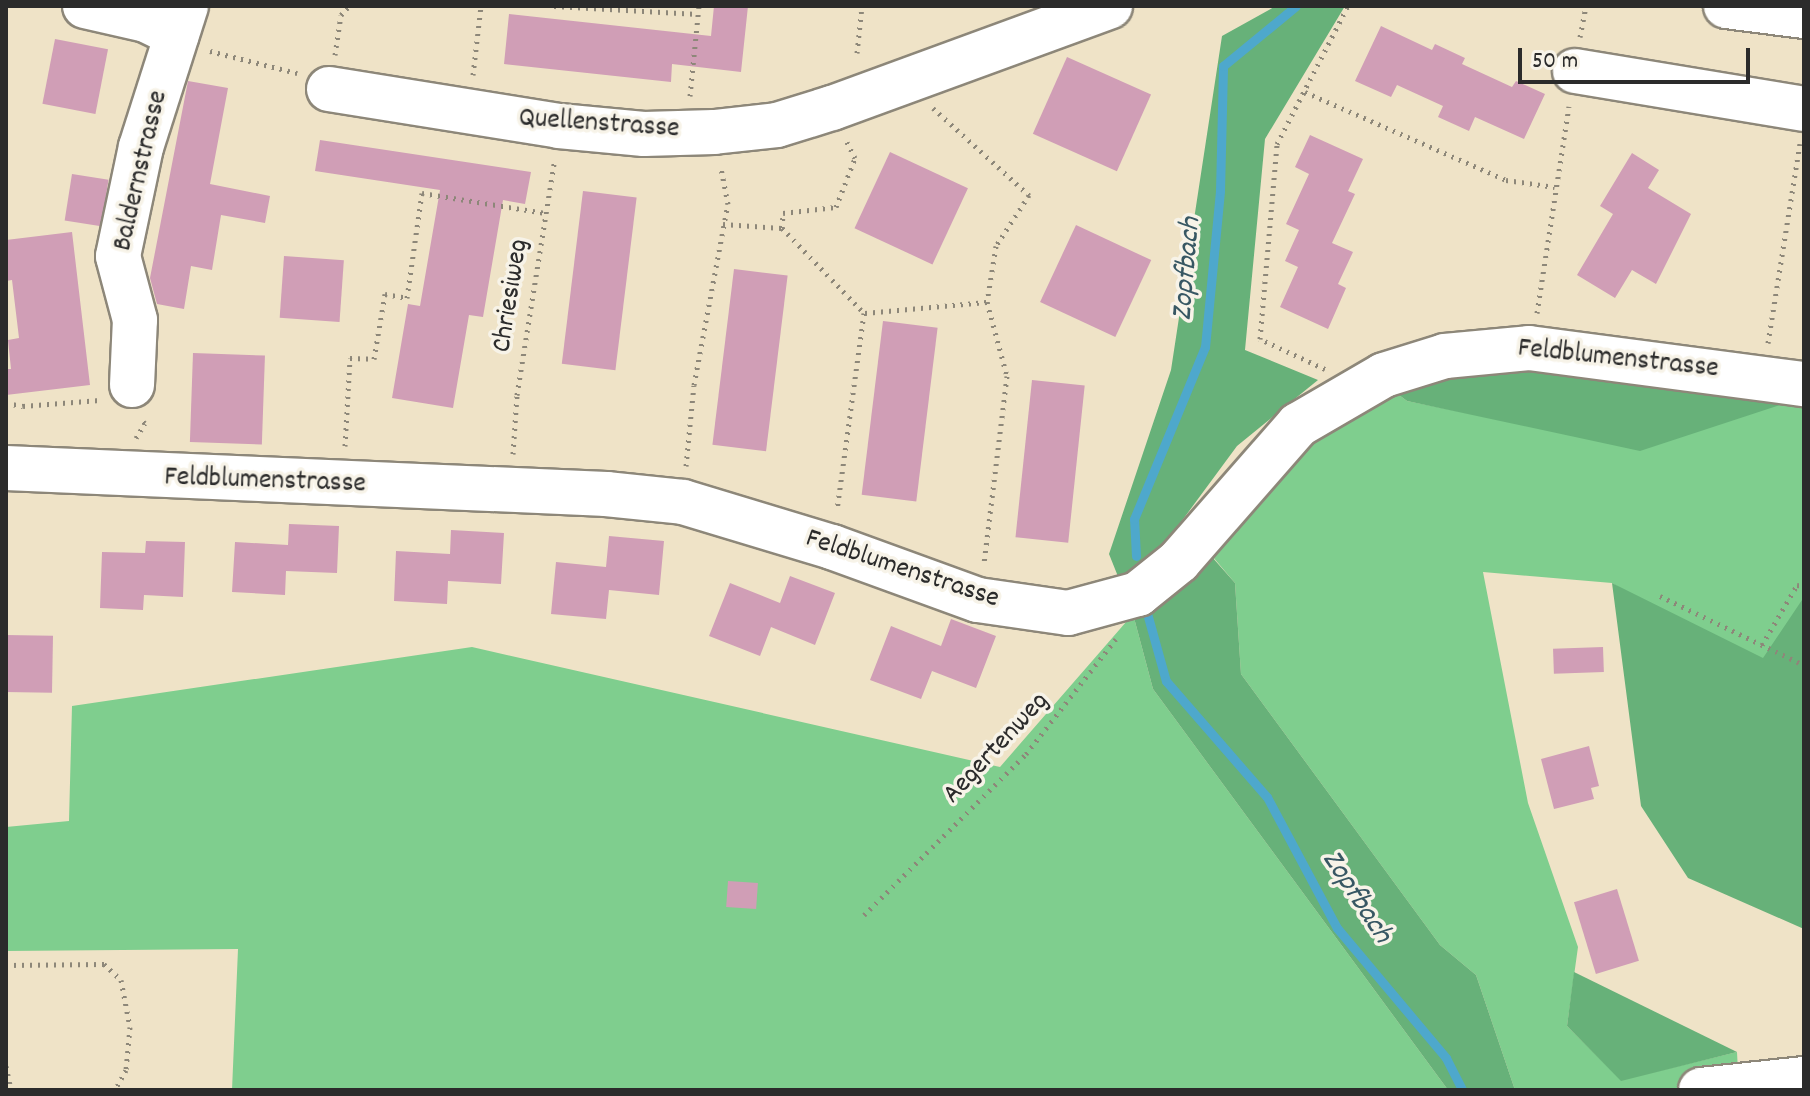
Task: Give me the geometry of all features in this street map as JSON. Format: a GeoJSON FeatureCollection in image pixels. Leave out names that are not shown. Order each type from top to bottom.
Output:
{"type":"FeatureCollection","features":[{"type":"Feature","properties":{"kind":"street"},"geometry":{"type":"LineString","coordinates":[[85,6],[146,20],[181,21]]}},
{"type":"Feature","properties":{"kind":"street","name":"Quellenstrasse"},"geometry":{"type":"LineString","coordinates":[[329,89],[559,126],[700,132],[777,125],[832,108],[1110,6]]}},
{"type":"Feature","properties":{"kind":"street"},"geometry":{"type":"LineString","coordinates":[[1726,6],[1804,16]]}},
{"type":"Feature","properties":{"kind":"street","name":"Baldernstrasse"},"geometry":{"type":"LineString","coordinates":[[123,396],[135,320],[118,256],[141,147],[181,21]]}},
{"type":"Feature","properties":{"kind":"street"},"geometry":{"type":"LineString","coordinates":[[1575,71],[1803,122]]}},
{"type":"Feature","properties":{"kind":"street","name":"Feldblumenstrasse"},"geometry":{"type":"LineString","coordinates":[[6,468],[606,494],[683,502],[832,547],[978,600],[1068,613],[1138,594],[1179,561],[1298,425],[1399,370],[1485,349],[1529,348],[1804,384]]}},
{"type":"Feature","properties":{"kind":"street"},"geometry":{"type":"LineString","coordinates":[[1701,1090],[1804,1079]]}},
{"type":"Feature","properties":{"kind":"path"},"geometry":{"type":"LineString","coordinates":[[181,21],[190,46],[300,74],[329,89],[341,15],[349,6]]}},
{"type":"Feature","properties":{"kind":"path"},"geometry":{"type":"LineString","coordinates":[[468,112],[481,6]]}},
{"type":"Feature","properties":{"kind":"path"},"geometry":{"type":"LineString","coordinates":[[554,6],[698,14]]}},
{"type":"Feature","properties":{"kind":"path"},"geometry":{"type":"LineString","coordinates":[[686,471],[694,385],[705,347],[728,204],[700,132],[699,6]]}},
{"type":"Feature","properties":{"kind":"path"},"geometry":{"type":"LineString","coordinates":[[857,53],[862,6]]}},
{"type":"Feature","properties":{"kind":"path"},"geometry":{"type":"LineString","coordinates":[[1324,367],[1260,339],[1277,144],[1348,6]]}},
{"type":"Feature","properties":{"kind":"path"},"geometry":{"type":"LineString","coordinates":[[1535,328],[1586,6]]}},
{"type":"Feature","properties":{"kind":"path"},"geometry":{"type":"LineString","coordinates":[[910,79],[947,124],[1029,195],[996,246],[987,302],[1007,376],[983,568]]}},
{"type":"Feature","properties":{"kind":"path"},"geometry":{"type":"LineString","coordinates":[[1305,92],[1506,180],[1555,187]]}},
{"type":"Feature","properties":{"kind":"path"},"geometry":{"type":"LineString","coordinates":[[782,228],[783,213],[836,207],[855,158],[832,108]]}},
{"type":"Feature","properties":{"kind":"path"},"geometry":{"type":"LineString","coordinates":[[1767,347],[1803,122]]}},
{"type":"Feature","properties":{"kind":"path","name":"Chriesiweg"},"geometry":{"type":"LineString","coordinates":[[513,457],[517,395],[559,126]]}},
{"type":"Feature","properties":{"kind":"path"},"geometry":{"type":"LineString","coordinates":[[344,463],[350,358],[374,359],[385,294],[407,298],[422,193],[545,213]]}},
{"type":"Feature","properties":{"kind":"path"},"geometry":{"type":"LineString","coordinates":[[723,224],[782,228],[864,313]]}},
{"type":"Feature","properties":{"kind":"path"},"geometry":{"type":"LineString","coordinates":[[864,313],[987,302]]}},
{"type":"Feature","properties":{"kind":"path"},"geometry":{"type":"LineString","coordinates":[[836,515],[864,313]]}},
{"type":"Feature","properties":{"kind":"path"},"geometry":{"type":"LineString","coordinates":[[6,403],[23,406],[123,396]]}},
{"type":"Feature","properties":{"kind":"path"},"geometry":{"type":"LineString","coordinates":[[1762,645],[1797,585],[1804,586]]}},
{"type":"Feature","properties":{"kind":"path","name":"Aegertenweg"},"geometry":{"type":"LineString","coordinates":[[864,915],[1026,754],[1112,648],[1138,594]]}},
{"type":"Feature","properties":{"kind":"path"},"geometry":{"type":"LineString","coordinates":[[1660,596],[1804,665]]}},
{"type":"Feature","properties":{"kind":"path"},"geometry":{"type":"LineString","coordinates":[[6,965],[104,964],[121,980],[130,1027],[126,1070],[115,1090]]}},
{"type":"Feature","properties":{"kind":"path"},"geometry":{"type":"LineString","coordinates":[[6,1066],[11,1090]]}},
{"type":"Feature","properties":{"kind":"green space"},"geometry":{"type":"Polygon","coordinates":[[[1276,6],[1345,6],[1265,139],[1245,350],[1318,380],[1237,446],[1181,522],[1235,583],[1241,674],[1440,945],[1476,975],[1515,1090],[1448,1090],[1153,689],[1133,614],[1109,554],[1171,370],[1222,36],[1276,6]]]}},
{"type":"Feature","properties":{"kind":"green space"},"geometry":{"type":"Polygon","coordinates":[[[1537,364],[1801,398],[1640,451],[1407,401],[1391,389],[1423,378],[1537,364]]]}},
{"type":"Feature","properties":{"kind":"green space"},"geometry":{"type":"Polygon","coordinates":[[[1391,389],[1407,401],[1502,420],[1804,401],[1804,701],[1612,583],[1483,572],[1528,803],[1578,947],[1567,1026],[1621,1080],[1737,1052],[1739,1090],[1515,1090],[1476,975],[1440,945],[1241,674],[1235,583],[1207,550],[1273,468],[1391,389]]]}},
{"type":"Feature","properties":{"kind":"green space"},"geometry":{"type":"Polygon","coordinates":[[[1612,583],[1763,658],[1804,597],[1804,929],[1688,878],[1641,806],[1612,583]]]}},
{"type":"Feature","properties":{"kind":"green space"},"geometry":{"type":"Polygon","coordinates":[[[1133,614],[1153,689],[1448,1090],[232,1090],[238,949],[6,951],[6,827],[69,821],[72,706],[472,647],[1000,767],[1133,614]]]}},
{"type":"Feature","properties":{"kind":"green space"},"geometry":{"type":"Polygon","coordinates":[[[1574,972],[1737,1052],[1621,1081],[1567,1026],[1574,972]]]}},
{"type":"Feature","properties":{"kind":"building"},"geometry":{"type":"Polygon","coordinates":[[[714,6],[748,6],[741,72],[672,64],[671,82],[504,64],[509,14],[711,36],[714,6]]]}},
{"type":"Feature","properties":{"kind":"building"},"geometry":{"type":"Polygon","coordinates":[[[1381,26],[1432,50],[1435,44],[1465,58],[1462,64],[1512,87],[1516,81],[1545,94],[1524,139],[1475,117],[1469,131],[1438,117],[1443,106],[1397,85],[1391,97],[1355,81],[1381,26]]]}},
{"type":"Feature","properties":{"kind":"building"},"geometry":{"type":"Polygon","coordinates":[[[55,39],[108,49],[95,114],[42,104],[55,39]]]}},
{"type":"Feature","properties":{"kind":"building"},"geometry":{"type":"Polygon","coordinates":[[[1067,57],[1151,94],[1117,171],[1033,134],[1067,57]]]}},
{"type":"Feature","properties":{"kind":"building"},"geometry":{"type":"Polygon","coordinates":[[[188,81],[228,88],[210,184],[270,196],[265,223],[221,215],[212,270],[191,266],[184,309],[157,304],[150,278],[188,81]]]}},
{"type":"Feature","properties":{"kind":"building"},"geometry":{"type":"Polygon","coordinates":[[[1310,135],[1363,159],[1348,191],[1355,194],[1332,243],[1353,252],[1338,284],[1346,288],[1328,329],[1280,307],[1298,267],[1285,261],[1299,230],[1286,224],[1309,174],[1295,167],[1310,135]]]}},
{"type":"Feature","properties":{"kind":"building"},"geometry":{"type":"Polygon","coordinates":[[[320,140],[531,172],[525,204],[503,200],[483,317],[469,315],[453,408],[392,398],[408,304],[420,306],[440,190],[315,171],[320,140]]]}},
{"type":"Feature","properties":{"kind":"building"},"geometry":{"type":"Polygon","coordinates":[[[890,152],[968,188],[932,264],[855,228],[890,152]]]}},
{"type":"Feature","properties":{"kind":"building"},"geometry":{"type":"Polygon","coordinates":[[[1632,153],[1659,170],[1648,188],[1691,214],[1656,284],[1632,270],[1615,298],[1577,275],[1613,214],[1600,206],[1632,153]]]}},
{"type":"Feature","properties":{"kind":"building"},"geometry":{"type":"Polygon","coordinates":[[[72,174],[109,180],[101,226],[65,220],[72,174]]]}},
{"type":"Feature","properties":{"kind":"building"},"geometry":{"type":"Polygon","coordinates":[[[583,191],[637,198],[615,370],[562,364],[583,191]]]}},
{"type":"Feature","properties":{"kind":"building"},"geometry":{"type":"Polygon","coordinates":[[[1076,225],[1151,260],[1115,337],[1040,302],[1076,225]]]}},
{"type":"Feature","properties":{"kind":"building"},"geometry":{"type":"Polygon","coordinates":[[[72,232],[90,385],[6,395],[6,369],[11,369],[8,340],[19,338],[12,280],[6,281],[6,240],[72,232]]]}},
{"type":"Feature","properties":{"kind":"building"},"geometry":{"type":"Polygon","coordinates":[[[284,256],[344,260],[340,322],[280,318],[284,256]]]}},
{"type":"Feature","properties":{"kind":"building"},"geometry":{"type":"Polygon","coordinates":[[[734,269],[788,276],[766,451],[712,445],[734,269]]]}},
{"type":"Feature","properties":{"kind":"building"},"geometry":{"type":"Polygon","coordinates":[[[883,321],[938,328],[916,501],[862,495],[883,321]]]}},
{"type":"Feature","properties":{"kind":"building"},"geometry":{"type":"Polygon","coordinates":[[[193,353],[265,356],[262,444],[190,442],[193,353]]]}},
{"type":"Feature","properties":{"kind":"building"},"geometry":{"type":"Polygon","coordinates":[[[1032,380],[1085,386],[1068,543],[1015,537],[1032,380]]]}},
{"type":"Feature","properties":{"kind":"building"},"geometry":{"type":"Polygon","coordinates":[[[289,524],[339,526],[337,573],[286,571],[285,595],[232,592],[235,542],[288,545],[289,524]]]}},
{"type":"Feature","properties":{"kind":"building"},"geometry":{"type":"Polygon","coordinates":[[[451,530],[504,533],[501,584],[448,581],[447,604],[394,601],[396,551],[450,554],[451,530]]]}},
{"type":"Feature","properties":{"kind":"building"},"geometry":{"type":"Polygon","coordinates":[[[609,536],[664,541],[659,595],[609,590],[606,619],[551,614],[556,562],[606,567],[609,536]]]}},
{"type":"Feature","properties":{"kind":"building"},"geometry":{"type":"Polygon","coordinates":[[[146,541],[185,542],[183,597],[144,595],[143,610],[100,608],[102,552],[145,553],[146,541]]]}},
{"type":"Feature","properties":{"kind":"building"},"geometry":{"type":"Polygon","coordinates":[[[790,576],[835,593],[815,645],[771,627],[760,656],[709,636],[730,583],[780,603],[790,576]]]}},
{"type":"Feature","properties":{"kind":"building"},"geometry":{"type":"Polygon","coordinates":[[[951,619],[996,636],[976,688],[932,671],[921,699],[870,680],[891,626],[941,646],[951,619]]]}},
{"type":"Feature","properties":{"kind":"building"},"geometry":{"type":"Polygon","coordinates":[[[6,635],[53,636],[52,693],[6,692],[6,635]]]}},
{"type":"Feature","properties":{"kind":"building"},"geometry":{"type":"Polygon","coordinates":[[[1603,647],[1604,672],[1554,674],[1553,649],[1603,647]]]}},
{"type":"Feature","properties":{"kind":"building"},"geometry":{"type":"Polygon","coordinates":[[[1589,746],[1599,786],[1591,788],[1594,799],[1554,809],[1541,759],[1589,746]]]}},
{"type":"Feature","properties":{"kind":"building"},"geometry":{"type":"Polygon","coordinates":[[[728,881],[758,883],[756,909],[726,907],[728,881]]]}},
{"type":"Feature","properties":{"kind":"building"},"geometry":{"type":"Polygon","coordinates":[[[1617,889],[1639,961],[1596,974],[1574,902],[1617,889]]]}},
{"type":"Feature","properties":{"kind":"waterway","name":"Zopfbach"},"geometry":{"type":"LineString","coordinates":[[1136,556],[1134,519],[1205,347],[1220,191],[1223,66],[1296,6]]}},
{"type":"Feature","properties":{"kind":"waterway","name":"Zopfbach"},"geometry":{"type":"LineString","coordinates":[[1145,606],[1166,681],[1267,797],[1337,928],[1446,1058],[1462,1090]]}}]}
